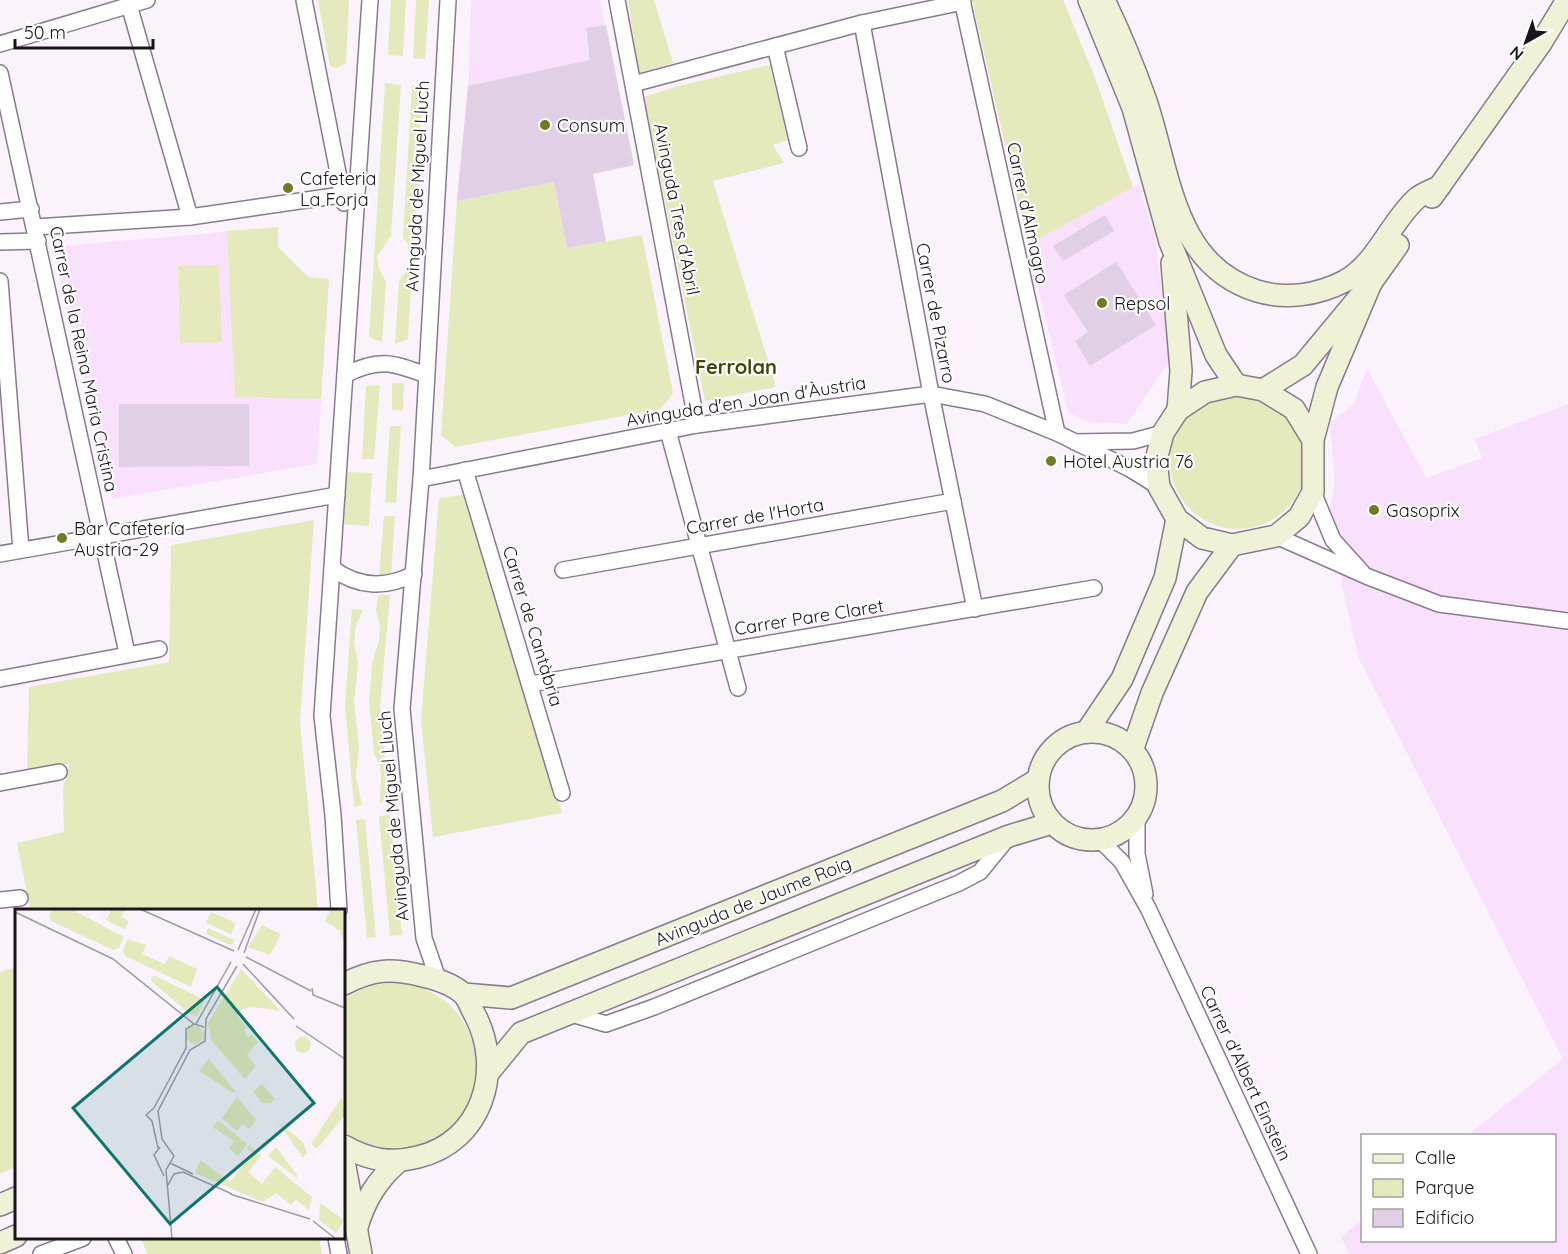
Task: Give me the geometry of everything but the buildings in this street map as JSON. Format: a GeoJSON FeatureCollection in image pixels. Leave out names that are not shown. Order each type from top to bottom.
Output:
{"type":"FeatureCollection","features":[{"type":"Feature","properties":{"kind":"main road"},"geometry":{"type":"LineString","coordinates":[[1089,0],[1133,108],[1170,242],[1216,355],[1236,385]]}},
{"type":"Feature","properties":{"kind":"main road"},"geometry":{"type":"LineString","coordinates":[[1104,0],[1146,102],[1180,221],[1205,259],[1234,284],[1271,295],[1314,294],[1347,280],[1375,254],[1417,199],[1440,186]]}},
{"type":"Feature","properties":{"kind":"main road"},"geometry":{"type":"LineString","coordinates":[[1263,390],[1303,365],[1371,283],[1541,43],[1567,0]]}},
{"type":"Feature","properties":{"kind":"main road"},"geometry":{"type":"LineString","coordinates":[[1170,242],[1181,371],[1178,410]]}},
{"type":"Feature","properties":{"kind":"main road"},"geometry":{"type":"LineString","coordinates":[[1313,440],[1294,409],[1263,390],[1236,385],[1204,392],[1178,410],[1163,433],[1156,460],[1160,487],[1177,519],[1202,537],[1232,545],[1276,536],[1299,517],[1313,492],[1313,440],[1327,387],[1371,283]]}},
{"type":"Feature","properties":{"kind":"main road"},"geometry":{"type":"LineString","coordinates":[[1087,731],[1122,679],[1166,578],[1177,519]]}},
{"type":"Feature","properties":{"kind":"main road"},"geometry":{"type":"LineString","coordinates":[[1132,748],[1152,693],[1197,592],[1232,545]]}},
{"type":"Feature","properties":{"kind":"main road"},"geometry":{"type":"LineString","coordinates":[[1087,731],[1112,734],[1132,748],[1145,770],[1147,795],[1137,818],[1121,833],[1100,840],[1074,838],[1052,823],[1040,803],[1037,780],[1046,756],[1051,750],[1063,739],[1087,731]]}},
{"type":"Feature","properties":{"kind":"main road","name":"Avinguda de Jaume Roig"},"geometry":{"type":"LineString","coordinates":[[464,994],[511,998],[1002,801],[1037,780]]}},
{"type":"Feature","properties":{"kind":"main road","name":"Avinguda de Jaume Roig"},"geometry":{"type":"LineString","coordinates":[[489,1072],[521,1033],[1009,836],[1052,823]]}},
{"type":"Feature","properties":{"kind":"main road"},"geometry":{"type":"LineString","coordinates":[[345,983],[362,974],[394,969],[438,979],[464,994],[484,1032],[489,1072],[483,1101],[466,1131],[444,1148],[399,1161],[382,1161],[358,1154],[345,1147]]}},
{"type":"Feature","properties":{"kind":"main road"},"geometry":{"type":"LineString","coordinates":[[356,1228],[364,1203],[382,1176],[399,1161]]}},
{"type":"Feature","properties":{"kind":"main road"},"geometry":{"type":"LineString","coordinates":[[345,1167],[360,1254]]}},
{"type":"Feature","properties":{"kind":"main road"},"geometry":{"type":"LineString","coordinates":[[0,1205],[15,1198]]}},
{"type":"Feature","properties":{"kind":"main road"},"geometry":{"type":"LineString","coordinates":[[0,1243],[15,1236]]}},
{"type":"Feature","properties":{"kind":"street"},"geometry":{"type":"LineString","coordinates":[[0,44],[147,0]]}},
{"type":"Feature","properties":{"kind":"street"},"geometry":{"type":"LineString","coordinates":[[304,0],[341,195],[353,227]]}},
{"type":"Feature","properties":{"kind":"street"},"geometry":{"type":"LineString","coordinates":[[339,909],[333,814],[322,716],[370,0]]}},
{"type":"Feature","properties":{"kind":"street","name":"Avinguda de Miguel Lluch"},"geometry":{"type":"LineString","coordinates":[[438,979],[424,938],[402,709],[421,479],[448,0]]}},
{"type":"Feature","properties":{"kind":"street","name":"Avinguda Tres d'Abril"},"geometry":{"type":"LineString","coordinates":[[617,0],[697,425]]}},
{"type":"Feature","properties":{"kind":"street"},"geometry":{"type":"LineString","coordinates":[[633,84],[862,23],[963,1]]}},
{"type":"Feature","properties":{"kind":"street","name":"Carrer d'Almagro"},"geometry":{"type":"LineString","coordinates":[[963,1],[1057,433]]}},
{"type":"Feature","properties":{"kind":"street"},"geometry":{"type":"LineString","coordinates":[[129,5],[190,217]]}},
{"type":"Feature","properties":{"kind":"street","name":"Carrer de Pizarro"},"geometry":{"type":"LineString","coordinates":[[862,23],[931,394],[975,609]]}},
{"type":"Feature","properties":{"kind":"street"},"geometry":{"type":"LineString","coordinates":[[775,46],[799,148]]}},
{"type":"Feature","properties":{"kind":"street","name":"Carrer de la Reina Maria Cristina"},"geometry":{"type":"LineString","coordinates":[[0,73],[127,653]]}},
{"type":"Feature","properties":{"kind":"street"},"geometry":{"type":"LineString","coordinates":[[0,242],[37,234],[190,217],[341,195],[358,184]]}},
{"type":"Feature","properties":{"kind":"street"},"geometry":{"type":"LineString","coordinates":[[0,212],[31,209]]}},
{"type":"Feature","properties":{"kind":"street"},"geometry":{"type":"LineString","coordinates":[[0,281],[21,550]]}},
{"type":"Feature","properties":{"kind":"street"},"geometry":{"type":"LineString","coordinates":[[345,375],[370,363],[388,362],[426,375]]}},
{"type":"Feature","properties":{"kind":"street","name":"Avinguda d'en Joan d'Àustria"},"geometry":{"type":"LineString","coordinates":[[421,479],[697,425],[931,394],[984,404],[1057,433],[1160,487]]}},
{"type":"Feature","properties":{"kind":"street"},"geometry":{"type":"LineString","coordinates":[[668,431],[738,688]]}},
{"type":"Feature","properties":{"kind":"street"},"geometry":{"type":"LineString","coordinates":[[1072,442],[1133,441],[1163,433]]}},
{"type":"Feature","properties":{"kind":"street","name":"Carrer de Cantàbria"},"geometry":{"type":"LineString","coordinates":[[465,470],[562,793]]}},
{"type":"Feature","properties":{"kind":"street"},"geometry":{"type":"LineString","coordinates":[[1313,492],[1333,540],[1366,576]]}},
{"type":"Feature","properties":{"kind":"street"},"geometry":{"type":"LineString","coordinates":[[0,554],[102,534],[337,495]]}},
{"type":"Feature","properties":{"kind":"street","name":"Carrer de l'Horta"},"geometry":{"type":"LineString","coordinates":[[563,570],[953,501]]}},
{"type":"Feature","properties":{"kind":"street"},"geometry":{"type":"LineString","coordinates":[[1276,536],[1366,576],[1439,604],[1568,621]]}},
{"type":"Feature","properties":{"kind":"street"},"geometry":{"type":"LineString","coordinates":[[332,568],[346,579],[369,585],[402,580],[414,574]]}},
{"type":"Feature","properties":{"kind":"street","name":"Carrer Pare Claret"},"geometry":{"type":"LineString","coordinates":[[531,684],[1094,588]]}},
{"type":"Feature","properties":{"kind":"street"},"geometry":{"type":"LineString","coordinates":[[0,679],[127,653],[159,649]]}},
{"type":"Feature","properties":{"kind":"street"},"geometry":{"type":"LineString","coordinates":[[0,783],[59,772]]}},
{"type":"Feature","properties":{"kind":"street","name":"Carrer d'Albert Einstein"},"geometry":{"type":"LineString","coordinates":[[1137,818],[1137,854],[1148,908]]}},
{"type":"Feature","properties":{"kind":"street","name":"Carrer d'Albert Einstein"},"geometry":{"type":"LineString","coordinates":[[1100,840],[1122,862],[1148,908],[1309,1254]]}},
{"type":"Feature","properties":{"kind":"street"},"geometry":{"type":"LineString","coordinates":[[0,900],[20,898]]}},
{"type":"Feature","properties":{"kind":"street"},"geometry":{"type":"LineString","coordinates":[[41,1254],[79,1239]]}},
{"type":"Feature","properties":{"kind":"street"},"geometry":{"type":"LineString","coordinates":[[116,1239],[124,1254]]}},
{"type":"Feature","properties":{"kind":"street"},"geometry":{"type":"LineString","coordinates":[[336,1239],[339,1254]]}},
{"type":"Feature","properties":{"kind":"shaded area","name":"Consum"},"geometry":{"type":"Polygon","coordinates":[[[471,0],[600,0],[634,165],[457,201],[468,86],[471,0]]]}},
{"type":"Feature","properties":{"kind":"shaded area","name":"Repsol"},"geometry":{"type":"Polygon","coordinates":[[[1139,185],[1155,237],[1170,360],[1127,424],[1087,422],[1068,412],[1028,245],[1117,194],[1139,185]]]}},
{"type":"Feature","properties":{"kind":"shaded area"},"geometry":{"type":"Polygon","coordinates":[[[278,227],[278,247],[308,277],[329,279],[317,464],[112,499],[52,247],[278,227]]]}},
{"type":"Feature","properties":{"kind":"shaded area"},"geometry":{"type":"Polygon","coordinates":[[[1367,368],[1426,478],[1482,458],[1475,439],[1568,404],[1568,1254],[1349,1254],[1341,1237],[1361,1221],[1361,1242],[1556,1242],[1556,1134],[1469,1134],[1563,1059],[1359,659],[1342,586],[1341,534],[1330,509],[1335,482],[1330,423],[1354,404],[1367,368]]]}},
{"type":"Feature","properties":{"kind":"green space"},"geometry":{"type":"Polygon","coordinates":[[[318,0],[349,0],[346,63],[337,68],[330,66],[318,0]]]}},
{"type":"Feature","properties":{"kind":"green space"},"geometry":{"type":"Polygon","coordinates":[[[391,0],[406,0],[403,56],[388,55],[391,0]]]}},
{"type":"Feature","properties":{"kind":"green space"},"geometry":{"type":"Polygon","coordinates":[[[416,0],[429,0],[425,59],[413,58],[416,0]]]}},
{"type":"Feature","properties":{"kind":"green space"},"geometry":{"type":"Polygon","coordinates":[[[628,0],[654,0],[673,63],[639,73],[628,0]]]}},
{"type":"Feature","properties":{"kind":"green space"},"geometry":{"type":"Polygon","coordinates":[[[972,0],[1063,0],[1094,75],[1133,187],[1028,245],[972,0]]]}},
{"type":"Feature","properties":{"kind":"green space"},"geometry":{"type":"Polygon","coordinates":[[[770,65],[788,140],[773,145],[784,163],[713,181],[776,387],[705,401],[644,97],[678,86],[770,65]]]}},
{"type":"Feature","properties":{"kind":"green space"},"geometry":{"type":"Polygon","coordinates":[[[385,83],[401,85],[391,236],[377,256],[379,269],[386,282],[382,342],[369,337],[385,83]]]}},
{"type":"Feature","properties":{"kind":"green space"},"geometry":{"type":"Polygon","coordinates":[[[412,85],[423,87],[408,339],[395,344],[399,281],[410,266],[408,244],[403,238],[412,85]]]}},
{"type":"Feature","properties":{"kind":"green space"},"geometry":{"type":"Polygon","coordinates":[[[554,182],[567,248],[642,235],[673,393],[661,409],[455,447],[441,435],[457,201],[554,182]]]}},
{"type":"Feature","properties":{"kind":"green space"},"geometry":{"type":"Polygon","coordinates":[[[278,227],[278,247],[308,277],[329,279],[321,399],[235,397],[227,231],[278,227]]]}},
{"type":"Feature","properties":{"kind":"green space"},"geometry":{"type":"Polygon","coordinates":[[[219,265],[222,342],[180,343],[178,266],[219,265]]]}},
{"type":"Feature","properties":{"kind":"green space"},"geometry":{"type":"Polygon","coordinates":[[[392,383],[404,383],[403,411],[392,410],[392,383]]]}},
{"type":"Feature","properties":{"kind":"green space"},"geometry":{"type":"Polygon","coordinates":[[[380,385],[374,459],[362,459],[366,386],[380,385]]]}},
{"type":"Feature","properties":{"kind":"green space"},"geometry":{"type":"Polygon","coordinates":[[[1238,393],[1264,398],[1286,413],[1301,435],[1306,461],[1301,487],[1286,509],[1264,524],[1238,529],[1212,524],[1190,509],[1175,487],[1170,461],[1175,435],[1190,413],[1212,398],[1238,393]]]}},
{"type":"Feature","properties":{"kind":"green space"},"geometry":{"type":"Polygon","coordinates":[[[390,426],[401,426],[396,503],[385,502],[390,426]]]}},
{"type":"Feature","properties":{"kind":"green space"},"geometry":{"type":"Polygon","coordinates":[[[345,472],[372,473],[369,526],[342,524],[345,472]]]}},
{"type":"Feature","properties":{"kind":"green space"},"geometry":{"type":"Polygon","coordinates":[[[464,495],[562,813],[433,837],[421,721],[439,498],[464,495]]]}},
{"type":"Feature","properties":{"kind":"green space"},"geometry":{"type":"Polygon","coordinates":[[[384,516],[395,516],[391,575],[379,577],[384,516]]]}},
{"type":"Feature","properties":{"kind":"green space"},"geometry":{"type":"Polygon","coordinates":[[[314,520],[300,722],[318,909],[30,909],[17,843],[64,832],[63,788],[69,764],[27,769],[29,687],[169,662],[171,545],[314,520]]]}},
{"type":"Feature","properties":{"kind":"green space"},"geometry":{"type":"Polygon","coordinates":[[[378,595],[390,595],[380,706],[389,802],[380,803],[381,775],[379,762],[374,754],[369,702],[372,663],[379,641],[380,626],[376,611],[378,595]]]}},
{"type":"Feature","properties":{"kind":"green space"},"geometry":{"type":"Polygon","coordinates":[[[352,609],[363,610],[356,625],[354,642],[358,664],[354,702],[359,746],[356,776],[362,805],[354,807],[345,705],[352,609]]]}},
{"type":"Feature","properties":{"kind":"green space"},"geometry":{"type":"Polygon","coordinates":[[[390,815],[402,935],[390,936],[379,816],[390,815]]]}},
{"type":"Feature","properties":{"kind":"green space"},"geometry":{"type":"Polygon","coordinates":[[[365,819],[376,937],[367,938],[356,820],[365,819]]]}},
{"type":"Feature","properties":{"kind":"green space"},"geometry":{"type":"Polygon","coordinates":[[[15,967],[15,1167],[0,1174],[0,972],[15,967]]]}},
{"type":"Feature","properties":{"kind":"green space"},"geometry":{"type":"Polygon","coordinates":[[[393,982],[428,991],[454,1009],[470,1035],[476,1063],[473,1092],[460,1118],[437,1137],[404,1148],[388,1149],[372,1146],[345,1133],[345,998],[366,987],[393,982]]]}},
{"type":"Feature","properties":{"kind":"green space"},"geometry":{"type":"Polygon","coordinates":[[[140,1239],[319,1239],[322,1254],[148,1254],[140,1239]]]}},
{"type":"Feature","properties":{"kind":"place","name":"Consum"},"geometry":{"type":"Point","coordinates":[545,125]}},
{"type":"Feature","properties":{"kind":"place","name":"Cafeteria La Forja"},"geometry":{"type":"Point","coordinates":[288,188]}},
{"type":"Feature","properties":{"kind":"place","name":"Repsol"},"geometry":{"type":"Point","coordinates":[1102,303]}},
{"type":"Feature","properties":{"kind":"place","name":"Hotel Austria 76"},"geometry":{"type":"Point","coordinates":[1051,461]}},
{"type":"Feature","properties":{"kind":"place","name":"Gasoprix"},"geometry":{"type":"Point","coordinates":[1374,510]}},
{"type":"Feature","properties":{"kind":"place","name":"Bar Cafetería Austria-29"},"geometry":{"type":"Point","coordinates":[62,538]}},
{"type":"Feature","properties":{"kind":"district","name":"Ferrolan"},"geometry":{"type":"Point","coordinates":[736,366]}}]}
